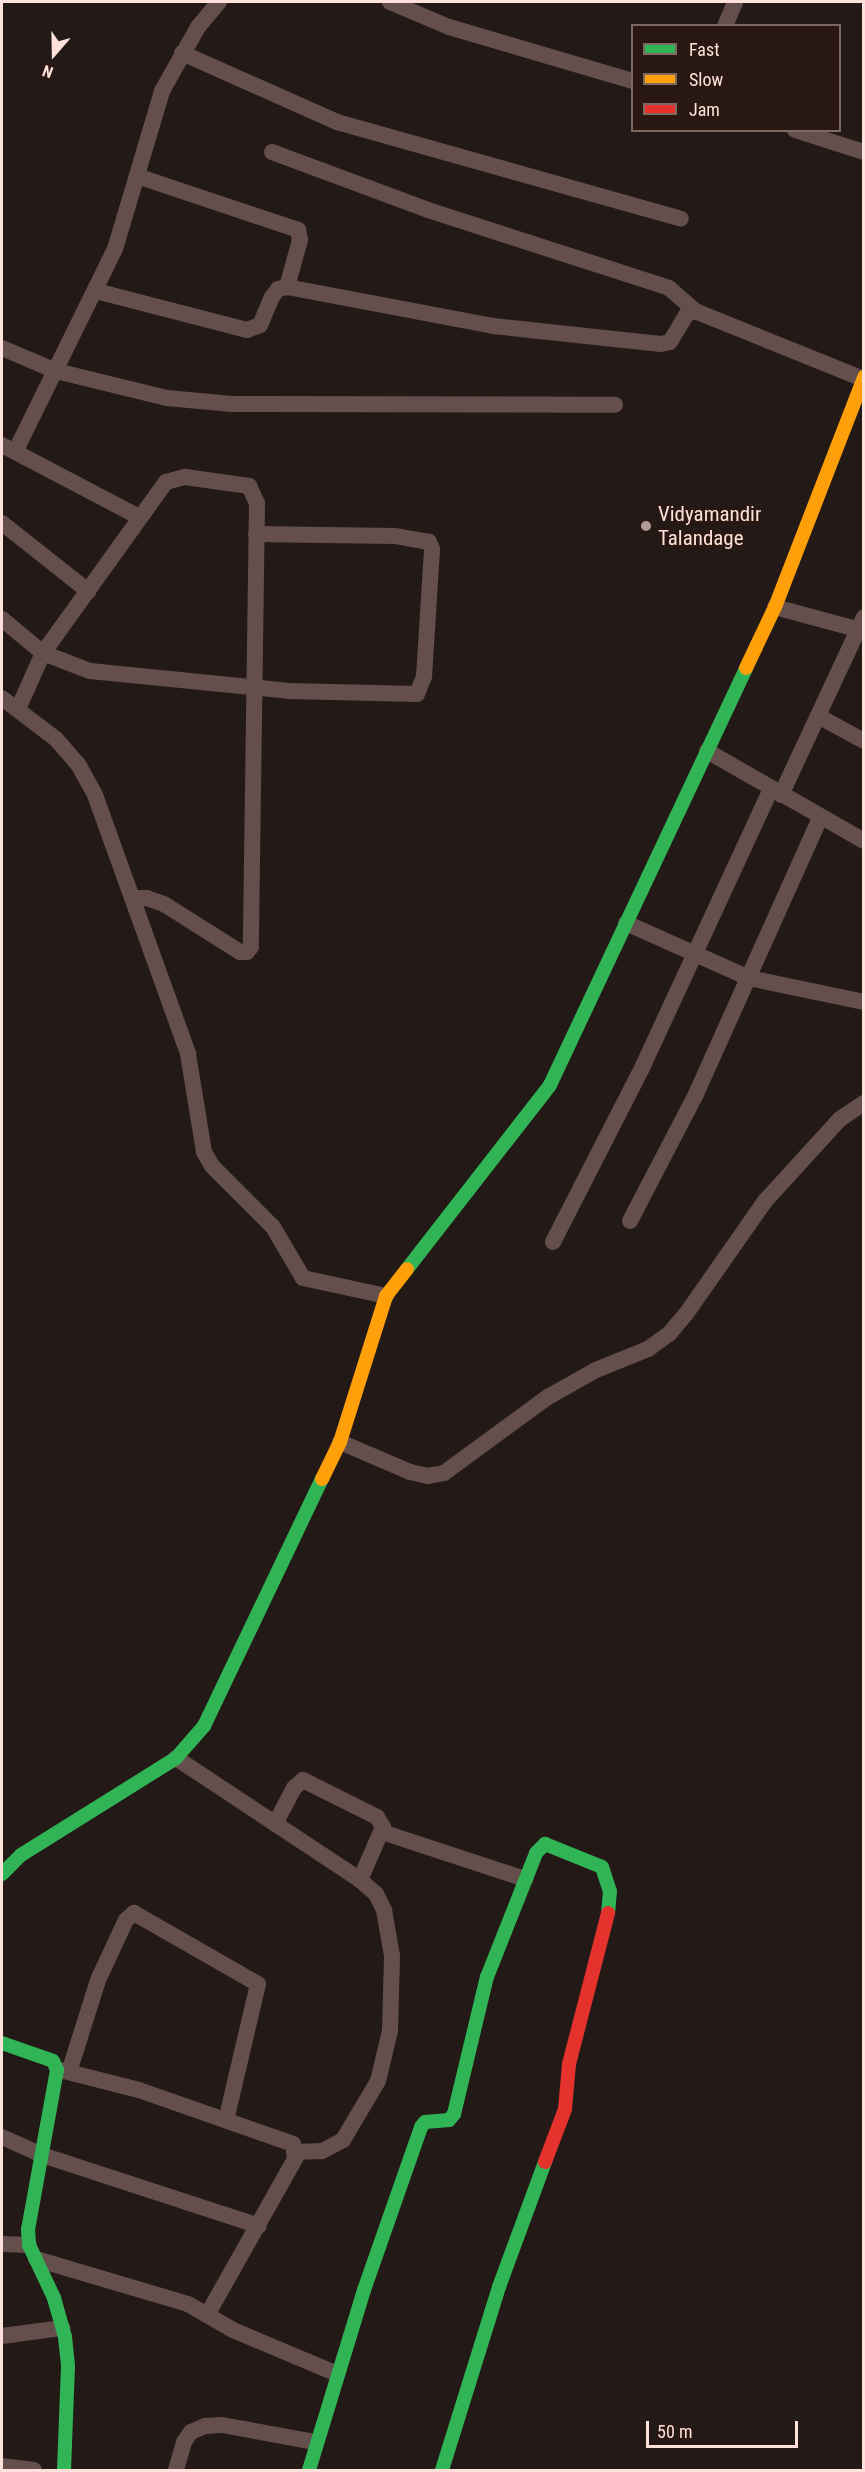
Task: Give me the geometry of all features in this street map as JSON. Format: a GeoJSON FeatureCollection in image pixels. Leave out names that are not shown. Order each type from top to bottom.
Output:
{"type":"FeatureCollection","features":[{"type":"Feature","properties":{"kind":"street"},"geometry":{"type":"LineString","coordinates":[[139,517],[9,447],[56,371],[96,291],[123,227],[162,92],[182,53],[219,2]]}},
{"type":"Feature","properties":{"kind":"street"},"geometry":{"type":"LineString","coordinates":[[390,2],[448,27],[631,80]]}},
{"type":"Feature","properties":{"kind":"street"},"geometry":{"type":"LineString","coordinates":[[726,24],[735,2]]}},
{"type":"Feature","properties":{"kind":"street"},"geometry":{"type":"LineString","coordinates":[[182,53],[337,122],[681,219]]}},
{"type":"Feature","properties":{"kind":"street"},"geometry":{"type":"LineString","coordinates":[[801,132],[864,152]]}},
{"type":"Feature","properties":{"kind":"street"},"geometry":{"type":"LineString","coordinates":[[2,1874],[21,1855],[176,1758],[204,1726],[340,1442],[386,1296],[550,1085],[775,607],[863,378],[695,311],[669,288],[397,200],[272,152]]}},
{"type":"Feature","properties":{"kind":"street"},"geometry":{"type":"LineString","coordinates":[[137,176],[298,230],[300,240],[287,287]]}},
{"type":"Feature","properties":{"kind":"street"},"geometry":{"type":"LineString","coordinates":[[96,291],[254,331],[278,290],[287,287],[493,326],[661,344],[670,342],[687,314],[695,311]]}},
{"type":"Feature","properties":{"kind":"street"},"geometry":{"type":"LineString","coordinates":[[2,348],[56,371],[166,398],[232,404],[615,405]]}},
{"type":"Feature","properties":{"kind":"street"},"geometry":{"type":"LineString","coordinates":[[18,709],[43,653],[166,482],[174,478],[241,482],[255,492],[256,687],[251,946],[247,952],[240,951],[164,904],[147,898],[133,898]]}},
{"type":"Feature","properties":{"kind":"street"},"geometry":{"type":"LineString","coordinates":[[2,523],[88,591]]}},
{"type":"Feature","properties":{"kind":"street"},"geometry":{"type":"LineString","coordinates":[[2,619],[43,653],[90,671],[327,694],[417,694],[424,678],[432,549],[422,538],[256,534]]}},
{"type":"Feature","properties":{"kind":"street"},"geometry":{"type":"LineString","coordinates":[[553,1242],[642,1068],[696,951],[862,626],[775,607]]}},
{"type":"Feature","properties":{"kind":"street"},"geometry":{"type":"LineString","coordinates":[[2,698],[56,740],[78,764],[95,795],[188,1054],[204,1152],[212,1166],[273,1227],[303,1278],[386,1296]]}},
{"type":"Feature","properties":{"kind":"street"},"geometry":{"type":"LineString","coordinates":[[818,716],[864,741]]}},
{"type":"Feature","properties":{"kind":"street"},"geometry":{"type":"LineString","coordinates":[[707,751],[820,818],[864,841]]}},
{"type":"Feature","properties":{"kind":"street"},"geometry":{"type":"LineString","coordinates":[[630,1221],[696,1094],[820,818]]}},
{"type":"Feature","properties":{"kind":"street"},"geometry":{"type":"LineString","coordinates":[[626,923],[696,951],[749,978],[864,1002]]}},
{"type":"Feature","properties":{"kind":"street"},"geometry":{"type":"LineString","coordinates":[[340,1442],[411,1472],[427,1476],[444,1473],[548,1397],[596,1370],[648,1349],[669,1334],[686,1314],[765,1201],[840,1119],[864,1103]]}},
{"type":"Feature","properties":{"kind":"street"},"geometry":{"type":"LineString","coordinates":[[176,1758],[360,1880],[376,1894],[384,1910],[392,1956],[390,2031],[383,2062],[372,2093],[343,2140],[332,2148],[297,2152]]}},
{"type":"Feature","properties":{"kind":"street"},"geometry":{"type":"LineString","coordinates":[[275,1824],[294,1788],[303,1780],[377,1817],[382,1821],[382,1832],[360,1880]]}},
{"type":"Feature","properties":{"kind":"street"},"geometry":{"type":"LineString","coordinates":[[382,1832],[525,1879]]}},
{"type":"Feature","properties":{"kind":"street"},"geometry":{"type":"LineString","coordinates":[[309,2470],[315,2442],[421,2127],[425,2122],[449,2120],[454,2114],[486,1977],[540,1846],[552,1846],[602,1867],[610,1892],[608,1912],[569,2064],[565,2109],[499,2287],[442,2470]]}},
{"type":"Feature","properties":{"kind":"street"},"geometry":{"type":"LineString","coordinates":[[64,2470],[68,2366],[62,2328],[32,2252],[27,2229],[42,2155],[64,2070],[98,1980],[126,1920],[134,1913],[258,1984],[226,2120]]}},
{"type":"Feature","properties":{"kind":"street"},"geometry":{"type":"LineString","coordinates":[[2,2043],[53,2061],[64,2070],[285,2139],[293,2144],[297,2152]]}},
{"type":"Feature","properties":{"kind":"street"},"geometry":{"type":"LineString","coordinates":[[2,2137],[42,2155],[259,2226]]}},
{"type":"Feature","properties":{"kind":"street"},"geometry":{"type":"LineString","coordinates":[[207,2314],[259,2226],[297,2152]]}},
{"type":"Feature","properties":{"kind":"street"},"geometry":{"type":"LineString","coordinates":[[2,2244],[164,2295],[207,2314],[233,2330],[338,2374]]}},
{"type":"Feature","properties":{"kind":"street"},"geometry":{"type":"LineString","coordinates":[[2,2336],[62,2328]]}},
{"type":"Feature","properties":{"kind":"street"},"geometry":{"type":"LineString","coordinates":[[176,2470],[184,2442],[191,2432],[206,2426],[222,2425],[315,2442]]}},
{"type":"Feature","properties":{"kind":"street"},"geometry":{"type":"LineString","coordinates":[[2,2466],[34,2470]]}},
{"type":"Feature","properties":{"kind":"traffic: fast"},"geometry":{"type":"LineString","coordinates":[[407,1269],[550,1085],[746,668]]}},
{"type":"Feature","properties":{"kind":"traffic: fast"},"geometry":{"type":"LineString","coordinates":[[2,1874],[21,1855],[176,1758],[204,1726],[322,1479]]}},
{"type":"Feature","properties":{"kind":"traffic: fast"},"geometry":{"type":"LineString","coordinates":[[309,2470],[364,2290],[421,2127],[425,2122],[449,2120],[454,2114],[487,1977],[536,1853],[545,1844],[602,1867],[610,1891],[608,1913]]}},
{"type":"Feature","properties":{"kind":"traffic: fast"},"geometry":{"type":"LineString","coordinates":[[2,2043],[53,2061],[57,2070],[28,2229],[29,2245],[54,2298],[65,2337],[68,2366],[64,2470]]}},
{"type":"Feature","properties":{"kind":"traffic: fast"},"geometry":{"type":"LineString","coordinates":[[442,2470],[499,2287],[545,2162]]}},
{"type":"Feature","properties":{"kind":"traffic: slow"},"geometry":{"type":"LineString","coordinates":[[746,668],[775,607],[864,377]]}},
{"type":"Feature","properties":{"kind":"traffic: slow"},"geometry":{"type":"LineString","coordinates":[[322,1479],[340,1442],[386,1296],[407,1269]]}},
{"type":"Feature","properties":{"kind":"traffic: jam"},"geometry":{"type":"LineString","coordinates":[[545,2162],[565,2109],[569,2064],[608,1913]]}},
{"type":"Feature","properties":{"kind":"place","name":"Vidyamandir Talandage"},"geometry":{"type":"Point","coordinates":[646,526]}}]}
